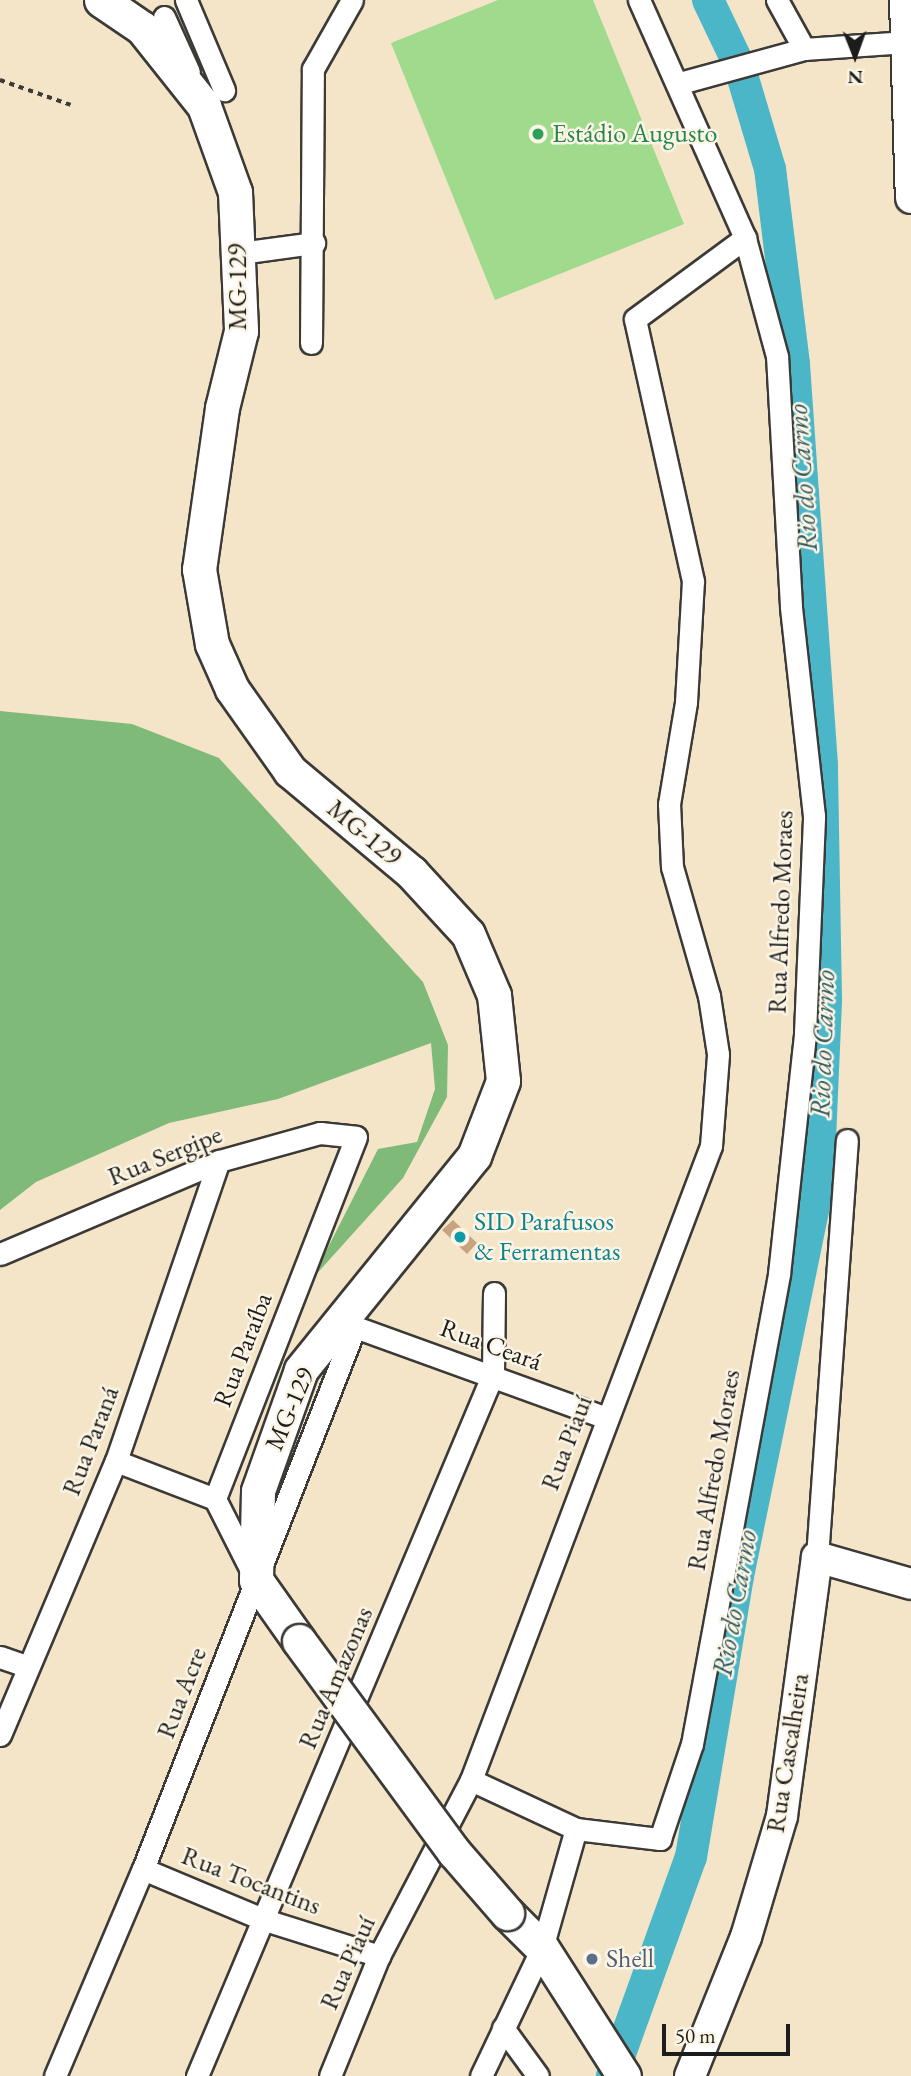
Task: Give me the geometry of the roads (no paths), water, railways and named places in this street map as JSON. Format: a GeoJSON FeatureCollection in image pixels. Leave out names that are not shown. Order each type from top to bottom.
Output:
{"type":"FeatureCollection","features":[{"type":"Feature","properties":{"kind":"main road","name":"MG-129"},"geometry":{"type":"LineString","coordinates":[[101,0],[153,22],[214,98],[235,192],[240,254],[241,331],[222,408],[199,569],[212,644],[232,689],[290,771],[411,872],[467,934],[494,995],[503,1081],[474,1156],[301,1370],[258,1491],[256,1580]]}},
{"type":"Feature","properties":{"kind":"main road"},"geometry":{"type":"LineString","coordinates":[[256,1580],[454,1852],[507,1913],[542,1948],[583,2017],[624,2076]]}},
{"type":"Feature","properties":{"kind":"street"},"geometry":{"type":"LineString","coordinates":[[311,343],[314,243],[313,69],[352,0]]}},
{"type":"Feature","properties":{"kind":"street","name":"Rua Alfredo Moraes"},"geometry":{"type":"LineString","coordinates":[[576,1829],[660,1839],[692,1744],[779,1274],[805,1032],[814,816],[791,606],[777,356],[745,238],[690,80],[639,0]]}},
{"type":"Feature","properties":{"kind":"street"},"geometry":{"type":"LineString","coordinates":[[777,0],[796,52]]}},
{"type":"Feature","properties":{"kind":"street"},"geometry":{"type":"LineString","coordinates":[[905,0],[911,198]]}},
{"type":"Feature","properties":{"kind":"street"},"geometry":{"type":"LineString","coordinates":[[153,22],[187,3],[214,98]]}},
{"type":"Feature","properties":{"kind":"street"},"geometry":{"type":"LineString","coordinates":[[690,80],[796,52],[907,42]]}},
{"type":"Feature","properties":{"kind":"street","name":"Rua Piauí"},"geometry":{"type":"LineString","coordinates":[[330,2076],[379,1956],[471,1780],[711,1146],[718,1054],[709,996],[672,867],[669,804],[686,702],[693,581],[635,319],[745,238]]}},
{"type":"Feature","properties":{"kind":"street"},"geometry":{"type":"LineString","coordinates":[[240,254],[314,243]]}},
{"type":"Feature","properties":{"kind":"street","name":"Rua Sergipe"},"geometry":{"type":"LineString","coordinates":[[0,1254],[219,1161],[320,1133],[356,1137]]}},
{"type":"Feature","properties":{"kind":"street","name":"Rua Paraíba"},"geometry":{"type":"LineString","coordinates":[[215,1499],[356,1137]]}},
{"type":"Feature","properties":{"kind":"street"},"geometry":{"type":"LineString","coordinates":[[847,1139],[817,1557],[911,1584]]}},
{"type":"Feature","properties":{"kind":"street","name":"Rua Paraná"},"geometry":{"type":"LineString","coordinates":[[0,1735],[26,1666],[116,1461],[219,1161]]}},
{"type":"Feature","properties":{"kind":"street","name":"Rua Amazonas"},"geometry":{"type":"LineString","coordinates":[[197,2076],[493,1374],[494,1293]]}},
{"type":"Feature","properties":{"kind":"street","name":"Rua Acre"},"geometry":{"type":"LineString","coordinates":[[55,2076],[143,1869],[355,1327]]}},
{"type":"Feature","properties":{"kind":"street","name":"Rua Ceará"},"geometry":{"type":"LineString","coordinates":[[355,1327],[493,1374],[606,1418]]}},
{"type":"Feature","properties":{"kind":"street"},"geometry":{"type":"LineString","coordinates":[[116,1461],[215,1499],[256,1580]]}},
{"type":"Feature","properties":{"kind":"street","name":"Rua Cascalheira"},"geometry":{"type":"LineString","coordinates":[[690,2076],[746,1937],[782,1816],[817,1557]]}},
{"type":"Feature","properties":{"kind":"street"},"geometry":{"type":"LineString","coordinates":[[0,1657],[26,1666]]}},
{"type":"Feature","properties":{"kind":"street"},"geometry":{"type":"LineString","coordinates":[[471,1780],[576,1829],[542,1948],[481,2076]]}},
{"type":"Feature","properties":{"kind":"street","name":"Rua Tocantins"},"geometry":{"type":"LineString","coordinates":[[143,1869],[265,1920],[379,1956]]}},
{"type":"Feature","properties":{"kind":"street"},"geometry":{"type":"LineString","coordinates":[[503,2028],[538,2076]]}},
{"type":"Feature","properties":{"kind":"waterway","name":"Rio do Carmo"},"geometry":{"type":"LineString","coordinates":[[612,2076],[691,1857],[738,1576],[818,1185],[826,999],[822,765],[794,364],[770,169],[739,65],[708,0]]}},
{"type":"Feature","properties":{"kind":"place","name":"Estádio Augusto"},"geometry":{"type":"Point","coordinates":[538,134]}},
{"type":"Feature","properties":{"kind":"place","name":"SID Parafusos & Ferramentas"},"geometry":{"type":"Point","coordinates":[460,1237]}},
{"type":"Feature","properties":{"kind":"place","name":"Shell"},"geometry":{"type":"Point","coordinates":[592,1959]}}]}
